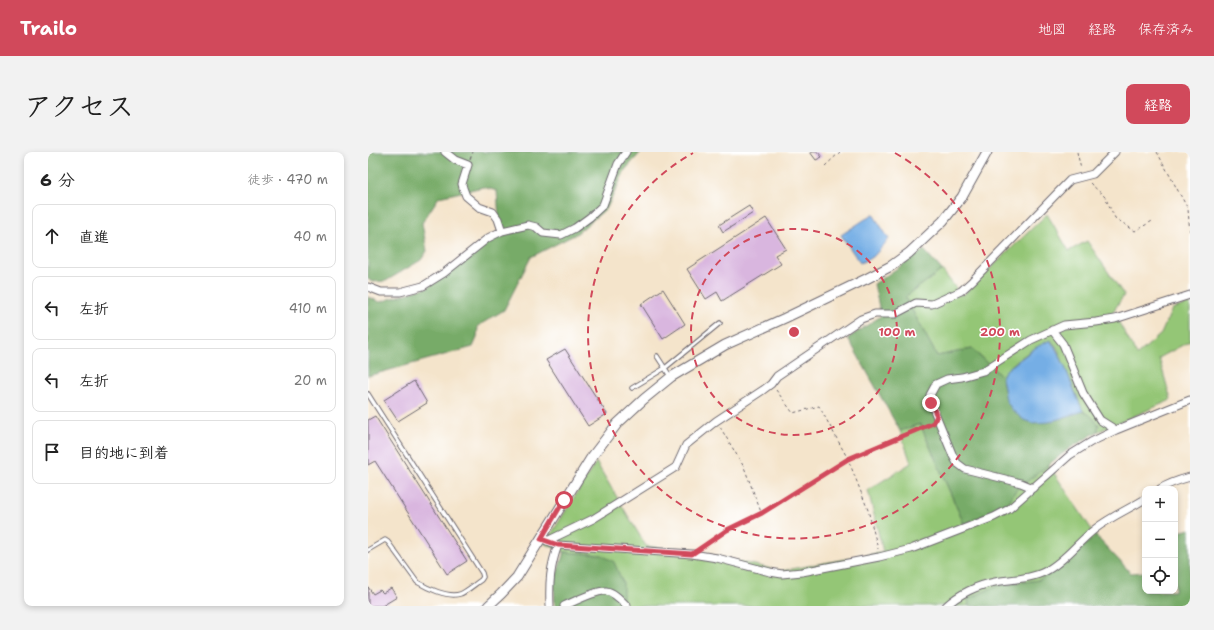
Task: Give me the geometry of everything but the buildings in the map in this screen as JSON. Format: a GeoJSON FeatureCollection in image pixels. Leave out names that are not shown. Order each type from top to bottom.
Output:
{"type":"FeatureCollection","features":[{"type":"Feature","properties":{"kind":"street"},"geometry":{"type":"LineString","coordinates":[[445,152],[454,160],[468,165],[462,184],[466,196],[479,207],[493,212],[498,219],[502,232]]}},
{"type":"Feature","properties":{"kind":"street"},"geometry":{"type":"LineString","coordinates":[[368,287],[381,292],[400,292],[423,286],[444,273],[488,238],[502,232],[528,225],[536,227],[543,233],[561,235],[575,228],[590,217],[602,205],[618,164],[626,152]]}},
{"type":"Feature","properties":{"kind":"street"},"geometry":{"type":"LineString","coordinates":[[488,606],[517,577],[544,540],[591,458],[609,434],[617,424],[644,399],[671,377],[725,345],[785,318],[891,266],[909,253],[938,227],[962,197],[987,152]]}},
{"type":"Feature","properties":{"kind":"street"},"geometry":{"type":"LineString","coordinates":[[544,540],[593,519],[676,468],[686,445],[716,421],[771,384],[777,376],[861,319],[875,314],[894,314],[916,304],[932,304],[961,291],[1070,180],[1093,174],[1115,152]]}},
{"type":"Feature","properties":{"kind":"street"},"geometry":{"type":"LineString","coordinates":[[1033,488],[1021,483],[965,469],[957,462],[953,456],[931,403],[930,395],[936,384],[947,379],[962,377],[983,371],[1031,340],[1064,325],[1115,319],[1190,295]]}},
{"type":"Feature","properties":{"kind":"street"},"geometry":{"type":"LineString","coordinates":[[1052,330],[1063,344],[1083,393],[1100,420],[1116,430]]}},
{"type":"Feature","properties":{"kind":"street"},"geometry":{"type":"LineString","coordinates":[[544,540],[558,545],[692,554],[717,558],[782,574],[802,572],[879,557],[911,549],[994,517],[1009,508],[1070,455],[1091,442],[1116,430],[1190,400]]}},
{"type":"Feature","properties":{"kind":"street"},"geometry":{"type":"LineString","coordinates":[[1166,486],[1190,477]]}},
{"type":"Feature","properties":{"kind":"street"},"geometry":{"type":"LineString","coordinates":[[946,606],[954,599],[984,584],[1025,578],[1045,572],[1058,564],[1096,528],[1142,501]]}},
{"type":"Feature","properties":{"kind":"street"},"geometry":{"type":"LineString","coordinates":[[550,606],[549,586],[553,561],[558,545]]}},
{"type":"Feature","properties":{"kind":"street"},"geometry":{"type":"LineString","coordinates":[[564,606],[578,599],[607,591],[617,596],[626,606]]}},
{"type":"Feature","properties":{"kind":"lane"},"geometry":{"type":"LineString","coordinates":[[632,388],[665,368],[720,323]]}},
{"type":"Feature","properties":{"kind":"lane"},"geometry":{"type":"LineString","coordinates":[[657,356],[671,377]]}},
{"type":"Feature","properties":{"kind":"lane"},"geometry":{"type":"LineString","coordinates":[[368,394],[483,576],[481,580],[460,594],[447,595],[423,586],[417,582],[385,540],[368,550]]}},
{"type":"Feature","properties":{"kind":"path"},"geometry":{"type":"LineString","coordinates":[[825,166],[840,152]]}},
{"type":"Feature","properties":{"kind":"path"},"geometry":{"type":"LineString","coordinates":[[1077,152],[1083,176],[1105,197],[1115,218],[1135,230],[1154,220]]}},
{"type":"Feature","properties":{"kind":"path"},"geometry":{"type":"LineString","coordinates":[[1157,152],[1188,209],[1190,234]]}},
{"type":"Feature","properties":{"kind":"path"},"geometry":{"type":"LineString","coordinates":[[771,384],[793,413],[819,406],[848,459],[868,510],[879,557]]}},
{"type":"Feature","properties":{"kind":"path"},"geometry":{"type":"LineString","coordinates":[[692,554],[727,530],[762,513],[848,459],[933,423],[937,416]]}},
{"type":"Feature","properties":{"kind":"path"},"geometry":{"type":"LineString","coordinates":[[716,421],[744,468],[762,513]]}},
{"type":"Feature","properties":{"kind":"green space"},"geometry":{"type":"Polygon","coordinates":[[[368,152],[641,152],[625,170],[607,208],[576,234],[531,257],[504,310],[478,326],[477,338],[473,347],[368,376],[368,297],[380,302],[428,287],[500,233],[497,191],[483,187],[439,197],[422,223],[427,251],[421,260],[386,281],[372,282],[368,279],[368,152]]]}},
{"type":"Feature","properties":{"kind":"green space"},"geometry":{"type":"Polygon","coordinates":[[[1047,214],[1069,251],[1087,241],[1124,295],[1113,312],[1137,355],[1161,334],[1172,309],[1190,303],[1190,341],[1159,358],[1171,400],[1097,432],[1099,425],[1090,415],[1083,411],[1058,350],[1051,340],[1031,351],[1010,366],[1002,377],[972,349],[937,356],[905,297],[942,270],[962,296],[1047,214]]]}},
{"type":"Feature","properties":{"kind":"green space"},"geometry":{"type":"Polygon","coordinates":[[[924,250],[942,270],[905,297],[937,356],[972,349],[1002,377],[1006,400],[1049,422],[1083,411],[1090,415],[1099,425],[1097,432],[1070,448],[1016,490],[1007,505],[964,524],[920,424],[900,431],[848,338],[881,316],[874,284],[924,250]]]}},
{"type":"Feature","properties":{"kind":"green space"},"geometry":{"type":"Polygon","coordinates":[[[920,424],[964,524],[1007,505],[1015,490],[1048,464],[1096,536],[1060,567],[1039,580],[996,586],[968,599],[969,606],[616,606],[623,598],[602,555],[564,552],[545,544],[596,462],[646,546],[702,553],[781,571],[883,552],[868,490],[911,463],[900,431],[920,424]]]}},
{"type":"Feature","properties":{"kind":"green space"},"geometry":{"type":"Polygon","coordinates":[[[1190,529],[1190,606],[969,606],[968,599],[996,586],[1039,580],[1060,567],[1096,536],[1131,573],[1142,572],[1142,594],[1178,594],[1178,532],[1190,529]]]}},
{"type":"Feature","properties":{"kind":"green space"},"geometry":{"type":"Polygon","coordinates":[[[564,552],[602,555],[614,562],[623,583],[623,598],[616,606],[555,606],[554,583],[564,552]]]}},
{"type":"Feature","properties":{"kind":"water"},"geometry":{"type":"Polygon","coordinates":[[[873,214],[889,239],[873,257],[860,263],[841,235],[873,214]]]}},
{"type":"Feature","properties":{"kind":"water"},"geometry":{"type":"Polygon","coordinates":[[[1050,340],[1060,356],[1083,411],[1049,422],[1032,423],[1024,420],[1012,410],[1006,400],[1002,377],[1005,371],[1035,348],[1050,340]]]}},
{"type":"Feature","properties":{"kind":"route"},"geometry":{"type":"LineString","coordinates":[[564,500],[541,539],[558,545],[692,554],[727,530],[762,513],[848,459],[933,423],[937,416],[931,403]]}}]}
